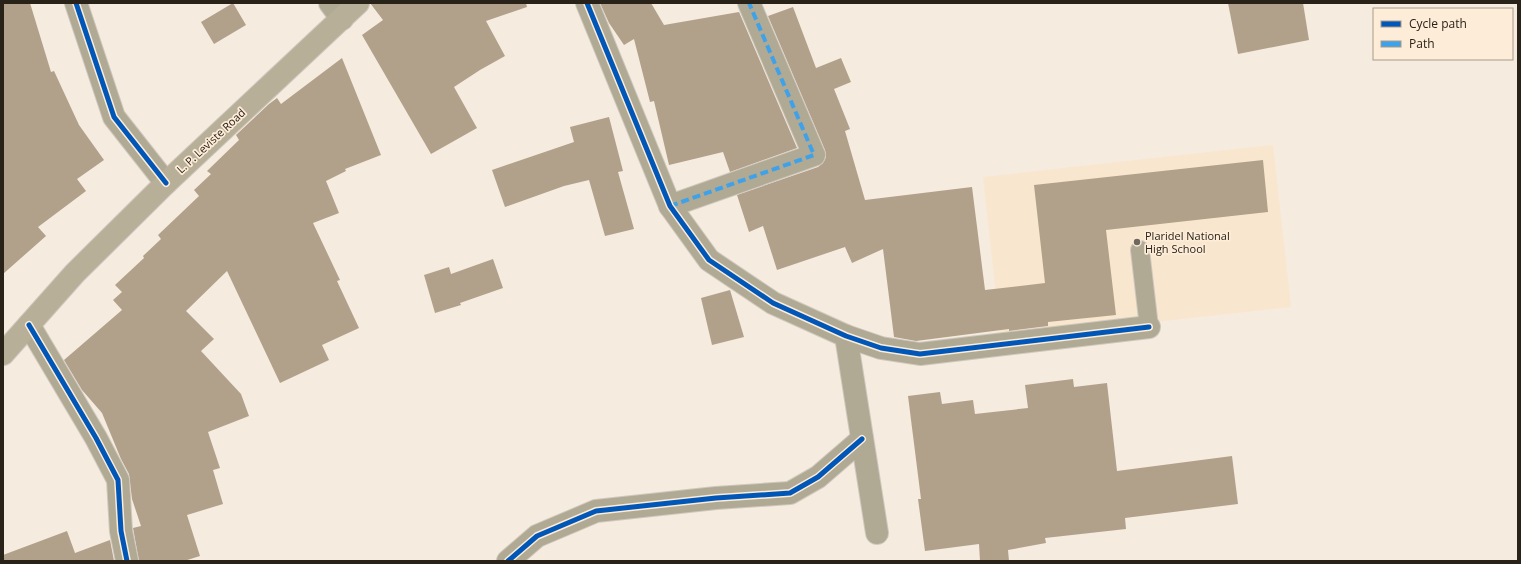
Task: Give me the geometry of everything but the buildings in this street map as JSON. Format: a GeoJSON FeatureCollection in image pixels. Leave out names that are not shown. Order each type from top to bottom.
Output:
{"type":"FeatureCollection","features":[{"type":"Feature","properties":{"kind":"main road","name":"L. P. Leviste Road"},"geometry":{"type":"LineString","coordinates":[[3,354],[75,273],[336,11],[358,3]]}},
{"type":"Feature","properties":{"kind":"street"},"geometry":{"type":"LineString","coordinates":[[76,3],[114,117],[166,183]]}},
{"type":"Feature","properties":{"kind":"street"},"geometry":{"type":"LineString","coordinates":[[587,3],[670,206],[709,260],[773,303],[846,336],[880,348],[920,354],[1149,327]]}},
{"type":"Feature","properties":{"kind":"street"},"geometry":{"type":"LineString","coordinates":[[670,206],[814,155],[749,3]]}},
{"type":"Feature","properties":{"kind":"street"},"geometry":{"type":"LineString","coordinates":[[29,325],[96,438],[118,480],[121,531],[127,561]]}},
{"type":"Feature","properties":{"kind":"street"},"geometry":{"type":"LineString","coordinates":[[846,336],[877,533]]}},
{"type":"Feature","properties":{"kind":"street"},"geometry":{"type":"LineString","coordinates":[[508,561],[537,536],[596,511],[716,498],[790,493],[818,477],[862,440]]}},
{"type":"Feature","properties":{"kind":"lane"},"geometry":{"type":"LineString","coordinates":[[1140,250],[1149,327]]}},
{"type":"Feature","properties":{"kind":"shaded area","name":"Plaridel National High School"},"geometry":{"type":"Polygon","coordinates":[[[1273,145],[1291,307],[1001,339],[983,177],[1273,145]]]}},
{"type":"Feature","properties":{"kind":"marked path"},"geometry":{"type":"LineString","coordinates":[[670,206],[814,155],[749,3]]}},
{"type":"Feature","properties":{"kind":"cycle path"},"geometry":{"type":"LineString","coordinates":[[76,3],[114,117],[166,183]]}},
{"type":"Feature","properties":{"kind":"cycle path"},"geometry":{"type":"LineString","coordinates":[[587,3],[670,206],[709,260],[773,303],[846,336],[881,348],[920,354],[1149,327]]}},
{"type":"Feature","properties":{"kind":"cycle path"},"geometry":{"type":"LineString","coordinates":[[29,325],[96,438],[118,480],[121,531],[127,561]]}},
{"type":"Feature","properties":{"kind":"cycle path"},"geometry":{"type":"LineString","coordinates":[[508,561],[537,536],[596,511],[716,498],[790,493],[818,477],[862,439]]}},
{"type":"Feature","properties":{"kind":"place","name":"Plaridel National High School"},"geometry":{"type":"Point","coordinates":[1137,242]}}]}
